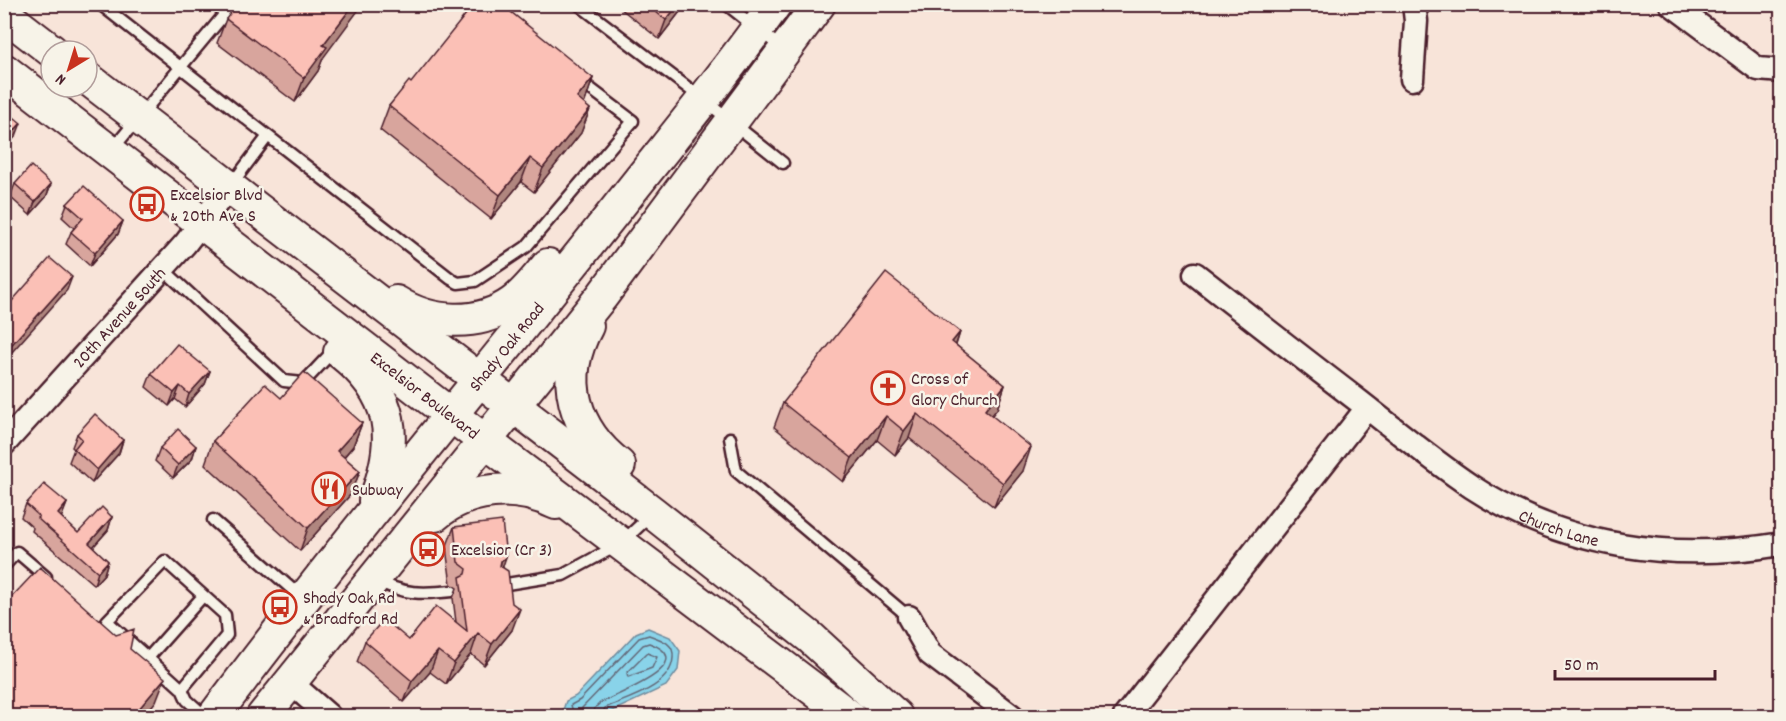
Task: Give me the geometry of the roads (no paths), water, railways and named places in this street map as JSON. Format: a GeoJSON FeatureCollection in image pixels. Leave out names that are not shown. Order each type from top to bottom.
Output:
{"type":"FeatureCollection","features":[{"type":"Feature","properties":{"kind":"main road"},"geometry":{"type":"LineString","coordinates":[[263,717],[414,533],[603,296],[734,123],[819,4]]}},
{"type":"Feature","properties":{"kind":"main road"},"geometry":{"type":"LineString","coordinates":[[4,15],[39,41]]}},
{"type":"Feature","properties":{"kind":"main road","name":"Shady Oak Road"},"geometry":{"type":"LineString","coordinates":[[214,717],[303,598],[481,381],[704,100],[766,17]]}},
{"type":"Feature","properties":{"kind":"main road"},"geometry":{"type":"LineString","coordinates":[[4,70],[202,222],[274,299],[341,341],[371,379],[387,411],[388,456],[382,484],[371,513]]}},
{"type":"Feature","properties":{"kind":"main road"},"geometry":{"type":"LineString","coordinates":[[99,87],[515,406],[811,638]]}},
{"type":"Feature","properties":{"kind":"main road"},"geometry":{"type":"LineString","coordinates":[[286,232],[408,310],[425,317],[444,319],[485,315],[514,302],[534,282],[621,175],[664,149]]}},
{"type":"Feature","properties":{"kind":"main road"},"geometry":{"type":"LineString","coordinates":[[603,296],[582,334],[576,352],[574,375],[576,408],[592,441],[730,552],[811,638],[896,717]]}},
{"type":"Feature","properties":{"kind":"main road","name":"Excelsior Boulevard"},"geometry":{"type":"LineString","coordinates":[[341,341],[452,415],[849,717]]}},
{"type":"Feature","properties":{"kind":"main road"},"geometry":{"type":"LineString","coordinates":[[414,533],[449,502],[476,493],[497,490],[538,495],[584,517]]}},
{"type":"Feature","properties":{"kind":"street"},"geometry":{"type":"LineString","coordinates":[[1412,79],[1416,21],[1414,4]]}},
{"type":"Feature","properties":{"kind":"street"},"geometry":{"type":"LineString","coordinates":[[1671,4],[1758,69],[1782,70]]}},
{"type":"Feature","properties":{"kind":"street","name":"20th Avenue South"},"geometry":{"type":"LineString","coordinates":[[4,444],[162,269],[229,187]]}},
{"type":"Feature","properties":{"kind":"street","name":"Church Lane"},"geometry":{"type":"LineString","coordinates":[[1195,274],[1474,488],[1522,514],[1575,534],[1629,547],[1686,553],[1742,550],[1782,544]]}},
{"type":"Feature","properties":{"kind":"street"},"geometry":{"type":"LineString","coordinates":[[1125,717],[1367,408]]}},
{"type":"Feature","properties":{"kind":"street"},"geometry":{"type":"LineString","coordinates":[[909,617],[930,654],[1012,717]]}},
{"type":"Feature","properties":{"kind":"street"},"geometry":{"type":"LineString","coordinates":[[291,684],[329,717]]}},
{"type":"Feature","properties":{"kind":"lane"},"geometry":{"type":"LineString","coordinates":[[100,4],[451,279],[468,283],[475,281],[526,247],[633,121],[568,71]]}},
{"type":"Feature","properties":{"kind":"lane"},"geometry":{"type":"LineString","coordinates":[[111,151],[233,4]]}},
{"type":"Feature","properties":{"kind":"lane"},"geometry":{"type":"LineString","coordinates":[[578,4],[783,163]]}},
{"type":"Feature","properties":{"kind":"lane"},"geometry":{"type":"LineString","coordinates":[[726,4],[766,17],[785,51]]}},
{"type":"Feature","properties":{"kind":"lane"},"geometry":{"type":"LineString","coordinates":[[229,187],[268,136]]}},
{"type":"Feature","properties":{"kind":"lane"},"geometry":{"type":"LineString","coordinates":[[162,269],[284,381],[303,383],[341,341]]}},
{"type":"Feature","properties":{"kind":"lane"},"geometry":{"type":"LineString","coordinates":[[730,438],[736,471],[909,617]]}},
{"type":"Feature","properties":{"kind":"lane"},"geometry":{"type":"LineString","coordinates":[[500,585],[563,575],[620,544],[653,513]]}},
{"type":"Feature","properties":{"kind":"lane"},"geometry":{"type":"LineString","coordinates":[[213,520],[303,598]]}},
{"type":"Feature","properties":{"kind":"lane"},"geometry":{"type":"LineString","coordinates":[[4,566],[17,552],[57,587]]}},
{"type":"Feature","properties":{"kind":"lane"},"geometry":{"type":"LineString","coordinates":[[182,688],[227,635],[225,615],[165,561],[102,619],[182,688],[187,700],[205,717]]}},
{"type":"Feature","properties":{"kind":"lane"},"geometry":{"type":"LineString","coordinates":[[375,579],[396,589],[419,594],[452,591]]}},
{"type":"Feature","properties":{"kind":"lane"},"geometry":{"type":"LineString","coordinates":[[148,658],[203,596]]}},
{"type":"Feature","properties":{"kind":"water"},"geometry":{"type":"Polygon","coordinates":[[[648,628],[670,637],[680,651],[678,670],[666,686],[602,716],[571,716],[563,710],[566,701],[576,696],[636,633],[648,628]]]}},
{"type":"Feature","properties":{"kind":"place","name":"Excelsior Blvd & 20th Ave S"},"geometry":{"type":"Point","coordinates":[147,204]}},
{"type":"Feature","properties":{"kind":"place","name":"Cross of Glory Church"},"geometry":{"type":"Point","coordinates":[888,388]}},
{"type":"Feature","properties":{"kind":"place","name":"Subway"},"geometry":{"type":"Point","coordinates":[329,489]}},
{"type":"Feature","properties":{"kind":"place","name":"Excelsior (Cr 3)"},"geometry":{"type":"Point","coordinates":[428,549]}},
{"type":"Feature","properties":{"kind":"place","name":"Shady Oak Rd & Bradford Rd"},"geometry":{"type":"Point","coordinates":[280,607]}}]}
